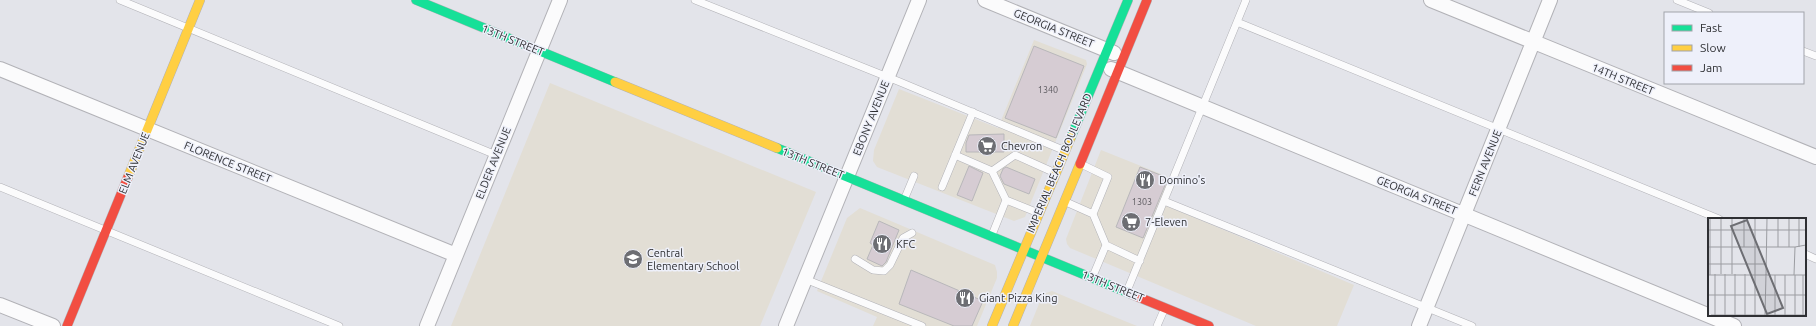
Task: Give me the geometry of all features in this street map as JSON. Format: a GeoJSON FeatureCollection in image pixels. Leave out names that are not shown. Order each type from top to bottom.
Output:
{"type":"FeatureCollection","features":[{"type":"Feature","properties":{"kind":"main road","name":"ELM AVENUE"},"geometry":{"type":"LineString","coordinates":[[67,326],[200,0]]}},
{"type":"Feature","properties":{"kind":"main road","name":"13TH STREET"},"geometry":{"type":"LineString","coordinates":[[416,0],[1042,256],[1209,326]]}},
{"type":"Feature","properties":{"kind":"main road","name":"IMPERIAL BEACH BOULEVARD"},"geometry":{"type":"LineString","coordinates":[[992,326],[1100,64],[1128,0]]}},
{"type":"Feature","properties":{"kind":"main road","name":"IMPERIAL BEACH BOULEVARD"},"geometry":{"type":"LineString","coordinates":[[1013,326],[1147,0]]}},
{"type":"Feature","properties":{"kind":"street","name":"ELDER AVENUE"},"geometry":{"type":"LineString","coordinates":[[427,326],[560,0]]}},
{"type":"Feature","properties":{"kind":"street","name":"EBONY AVENUE"},"geometry":{"type":"LineString","coordinates":[[786,326],[920,0]]}},
{"type":"Feature","properties":{"kind":"street","name":"GEORGIA STREET"},"geometry":{"type":"LineString","coordinates":[[984,0],[1124,56]]}},
{"type":"Feature","properties":{"kind":"street","name":"14TH STREET"},"geometry":{"type":"LineString","coordinates":[[1431,0],[1533,43],[1816,157]]}},
{"type":"Feature","properties":{"kind":"street","name":"FERN AVENUE"},"geometry":{"type":"LineString","coordinates":[[1419,326],[1550,0]]}},
{"type":"Feature","properties":{"kind":"street","name":"GEORGIA STREET"},"geometry":{"type":"LineString","coordinates":[[1100,64],[1708,315]]}},
{"type":"Feature","properties":{"kind":"street","name":"FLORENCE STREET"},"geometry":{"type":"LineString","coordinates":[[0,69],[456,255]]}},
{"type":"Feature","properties":{"kind":"street"},"geometry":{"type":"LineString","coordinates":[[0,305],[53,326]]}},
{"type":"Feature","properties":{"kind":"street","name":"GEORGIA STREET"},"geometry":{"type":"LineString","coordinates":[[1710,316],[1734,326]]}},
{"type":"Feature","properties":{"kind":"lane"},"geometry":{"type":"LineString","coordinates":[[120,0],[496,155]]}},
{"type":"Feature","properties":{"kind":"lane"},"geometry":{"type":"LineString","coordinates":[[696,0],[888,77],[1064,151]]}},
{"type":"Feature","properties":{"kind":"lane"},"geometry":{"type":"LineString","coordinates":[[1127,292],[1246,0]]}},
{"type":"Feature","properties":{"kind":"lane"},"geometry":{"type":"LineString","coordinates":[[1677,0],[1707,12]]}},
{"type":"Feature","properties":{"kind":"lane"},"geometry":{"type":"LineString","coordinates":[[1237,22],[1717,218]]}},
{"type":"Feature","properties":{"kind":"lane"},"geometry":{"type":"LineString","coordinates":[[1804,51],[1816,56]]}},
{"type":"Feature","properties":{"kind":"lane"},"geometry":{"type":"LineString","coordinates":[[942,187],[972,112]]}},
{"type":"Feature","properties":{"kind":"lane"},"geometry":{"type":"LineString","coordinates":[[955,155],[992,171],[1006,200],[1038,213]]}},
{"type":"Feature","properties":{"kind":"lane"},"geometry":{"type":"LineString","coordinates":[[992,171],[1015,155],[1055,172]]}},
{"type":"Feature","properties":{"kind":"lane"},"geometry":{"type":"LineString","coordinates":[[1080,164],[1108,177],[1093,214]]}},
{"type":"Feature","properties":{"kind":"lane"},"geometry":{"type":"LineString","coordinates":[[904,200],[914,176]]}},
{"type":"Feature","properties":{"kind":"lane"},"geometry":{"type":"LineString","coordinates":[[0,187],[339,326]]}},
{"type":"Feature","properties":{"kind":"lane"},"geometry":{"type":"LineString","coordinates":[[991,236],[1006,200]]}},
{"type":"Feature","properties":{"kind":"lane"},"geometry":{"type":"LineString","coordinates":[[1064,201],[1093,214],[1106,245],[1140,261]]}},
{"type":"Feature","properties":{"kind":"lane"},"geometry":{"type":"LineString","coordinates":[[1164,201],[1472,326]]}},
{"type":"Feature","properties":{"kind":"lane"},"geometry":{"type":"LineString","coordinates":[[855,259],[873,270],[884,271],[890,265],[903,238],[912,233]]}},
{"type":"Feature","properties":{"kind":"lane"},"geometry":{"type":"LineString","coordinates":[[1092,277],[1106,245]]}},
{"type":"Feature","properties":{"kind":"lane"},"geometry":{"type":"LineString","coordinates":[[1806,254],[1816,258]]}},
{"type":"Feature","properties":{"kind":"lane"},"geometry":{"type":"LineString","coordinates":[[805,278],[922,326]]}},
{"type":"Feature","properties":{"kind":"lane"},"geometry":{"type":"LineString","coordinates":[[1157,326],[1165,307]]}},
{"type":"Feature","properties":{"kind":"shaded area"},"geometry":{"type":"Polygon","coordinates":[[[1034,40],[1086,60],[1087,64],[1025,217],[1014,221],[877,167],[873,161],[874,150],[899,89],[998,128],[1034,40]]]}},
{"type":"Feature","properties":{"kind":"shaded area","name":"Central Elementary School"},"geometry":{"type":"Polygon","coordinates":[[[550,83],[816,192],[760,326],[451,326],[550,83]]]}},
{"type":"Feature","properties":{"kind":"shaded area"},"geometry":{"type":"Polygon","coordinates":[[[1101,150],[1171,178],[1160,203],[1354,285],[1337,326],[1256,326],[1070,248],[1066,239],[1101,150]]]}},
{"type":"Feature","properties":{"kind":"shaded area"},"geometry":{"type":"Polygon","coordinates":[[[860,208],[995,265],[997,278],[977,326],[873,326],[877,317],[817,291],[847,218],[860,208]]]}},
{"type":"Feature","properties":{"kind":"shaded area"},"geometry":{"type":"Polygon","coordinates":[[[1052,291],[1137,326],[1030,326],[1043,294],[1052,291]]]}},
{"type":"Feature","properties":{"kind":"building"},"geometry":{"type":"Polygon","coordinates":[[[1034,46],[1084,66],[1056,138],[1005,118],[1034,46]]]}},
{"type":"Feature","properties":{"kind":"building"},"geometry":{"type":"Polygon","coordinates":[[[1004,134],[1004,152],[966,152],[966,143],[969,135],[1004,134]]]}},
{"type":"Feature","properties":{"kind":"building"},"geometry":{"type":"Polygon","coordinates":[[[969,166],[983,173],[972,201],[957,195],[969,166]]]}},
{"type":"Feature","properties":{"kind":"building"},"geometry":{"type":"Polygon","coordinates":[[[1006,167],[1035,179],[1029,194],[1004,184],[1000,176],[1003,169],[1006,167]]]}},
{"type":"Feature","properties":{"kind":"building"},"geometry":{"type":"Polygon","coordinates":[[[1140,167],[1168,178],[1143,238],[1116,227],[1140,167]]]}},
{"type":"Feature","properties":{"kind":"building","name":"KFC"},"geometry":{"type":"Polygon","coordinates":[[[879,221],[899,230],[886,262],[882,266],[867,259],[873,245],[870,243],[879,221]]]}},
{"type":"Feature","properties":{"kind":"building"},"geometry":{"type":"Polygon","coordinates":[[[911,270],[983,301],[972,326],[954,326],[899,304],[911,270]]]}},
{"type":"Feature","properties":{"kind":"traffic: fast"},"geometry":{"type":"LineString","coordinates":[[416,0],[615,82]]}},
{"type":"Feature","properties":{"kind":"traffic: fast"},"geometry":{"type":"LineString","coordinates":[[1071,137],[1128,0]]}},
{"type":"Feature","properties":{"kind":"traffic: fast"},"geometry":{"type":"LineString","coordinates":[[777,148],[1131,294]]}},
{"type":"Feature","properties":{"kind":"traffic: slow"},"geometry":{"type":"LineString","coordinates":[[128,177],[200,0]]}},
{"type":"Feature","properties":{"kind":"traffic: slow"},"geometry":{"type":"LineString","coordinates":[[615,82],[777,148]]}},
{"type":"Feature","properties":{"kind":"traffic: slow"},"geometry":{"type":"LineString","coordinates":[[992,326],[1071,137]]}},
{"type":"Feature","properties":{"kind":"traffic: slow"},"geometry":{"type":"LineString","coordinates":[[1013,326],[1080,164]]}},
{"type":"Feature","properties":{"kind":"traffic: jam"},"geometry":{"type":"LineString","coordinates":[[1080,164],[1147,0]]}},
{"type":"Feature","properties":{"kind":"traffic: jam"},"geometry":{"type":"LineString","coordinates":[[67,326],[128,177]]}},
{"type":"Feature","properties":{"kind":"traffic: jam"},"geometry":{"type":"LineString","coordinates":[[1131,294],[1209,326]]}},
{"type":"Feature","properties":{"kind":"place","name":"Chevron"},"geometry":{"type":"Point","coordinates":[987,146]}},
{"type":"Feature","properties":{"kind":"place","name":"Domino's"},"geometry":{"type":"Point","coordinates":[1145,180]}},
{"type":"Feature","properties":{"kind":"place","name":"7-Eleven"},"geometry":{"type":"Point","coordinates":[1131,222]}},
{"type":"Feature","properties":{"kind":"place","name":"KFC"},"geometry":{"type":"Point","coordinates":[882,244]}},
{"type":"Feature","properties":{"kind":"place","name":"Central Elementary School"},"geometry":{"type":"Point","coordinates":[633,259]}},
{"type":"Feature","properties":{"kind":"place","name":"Giant Pizza King"},"geometry":{"type":"Point","coordinates":[965,298]}}]}
